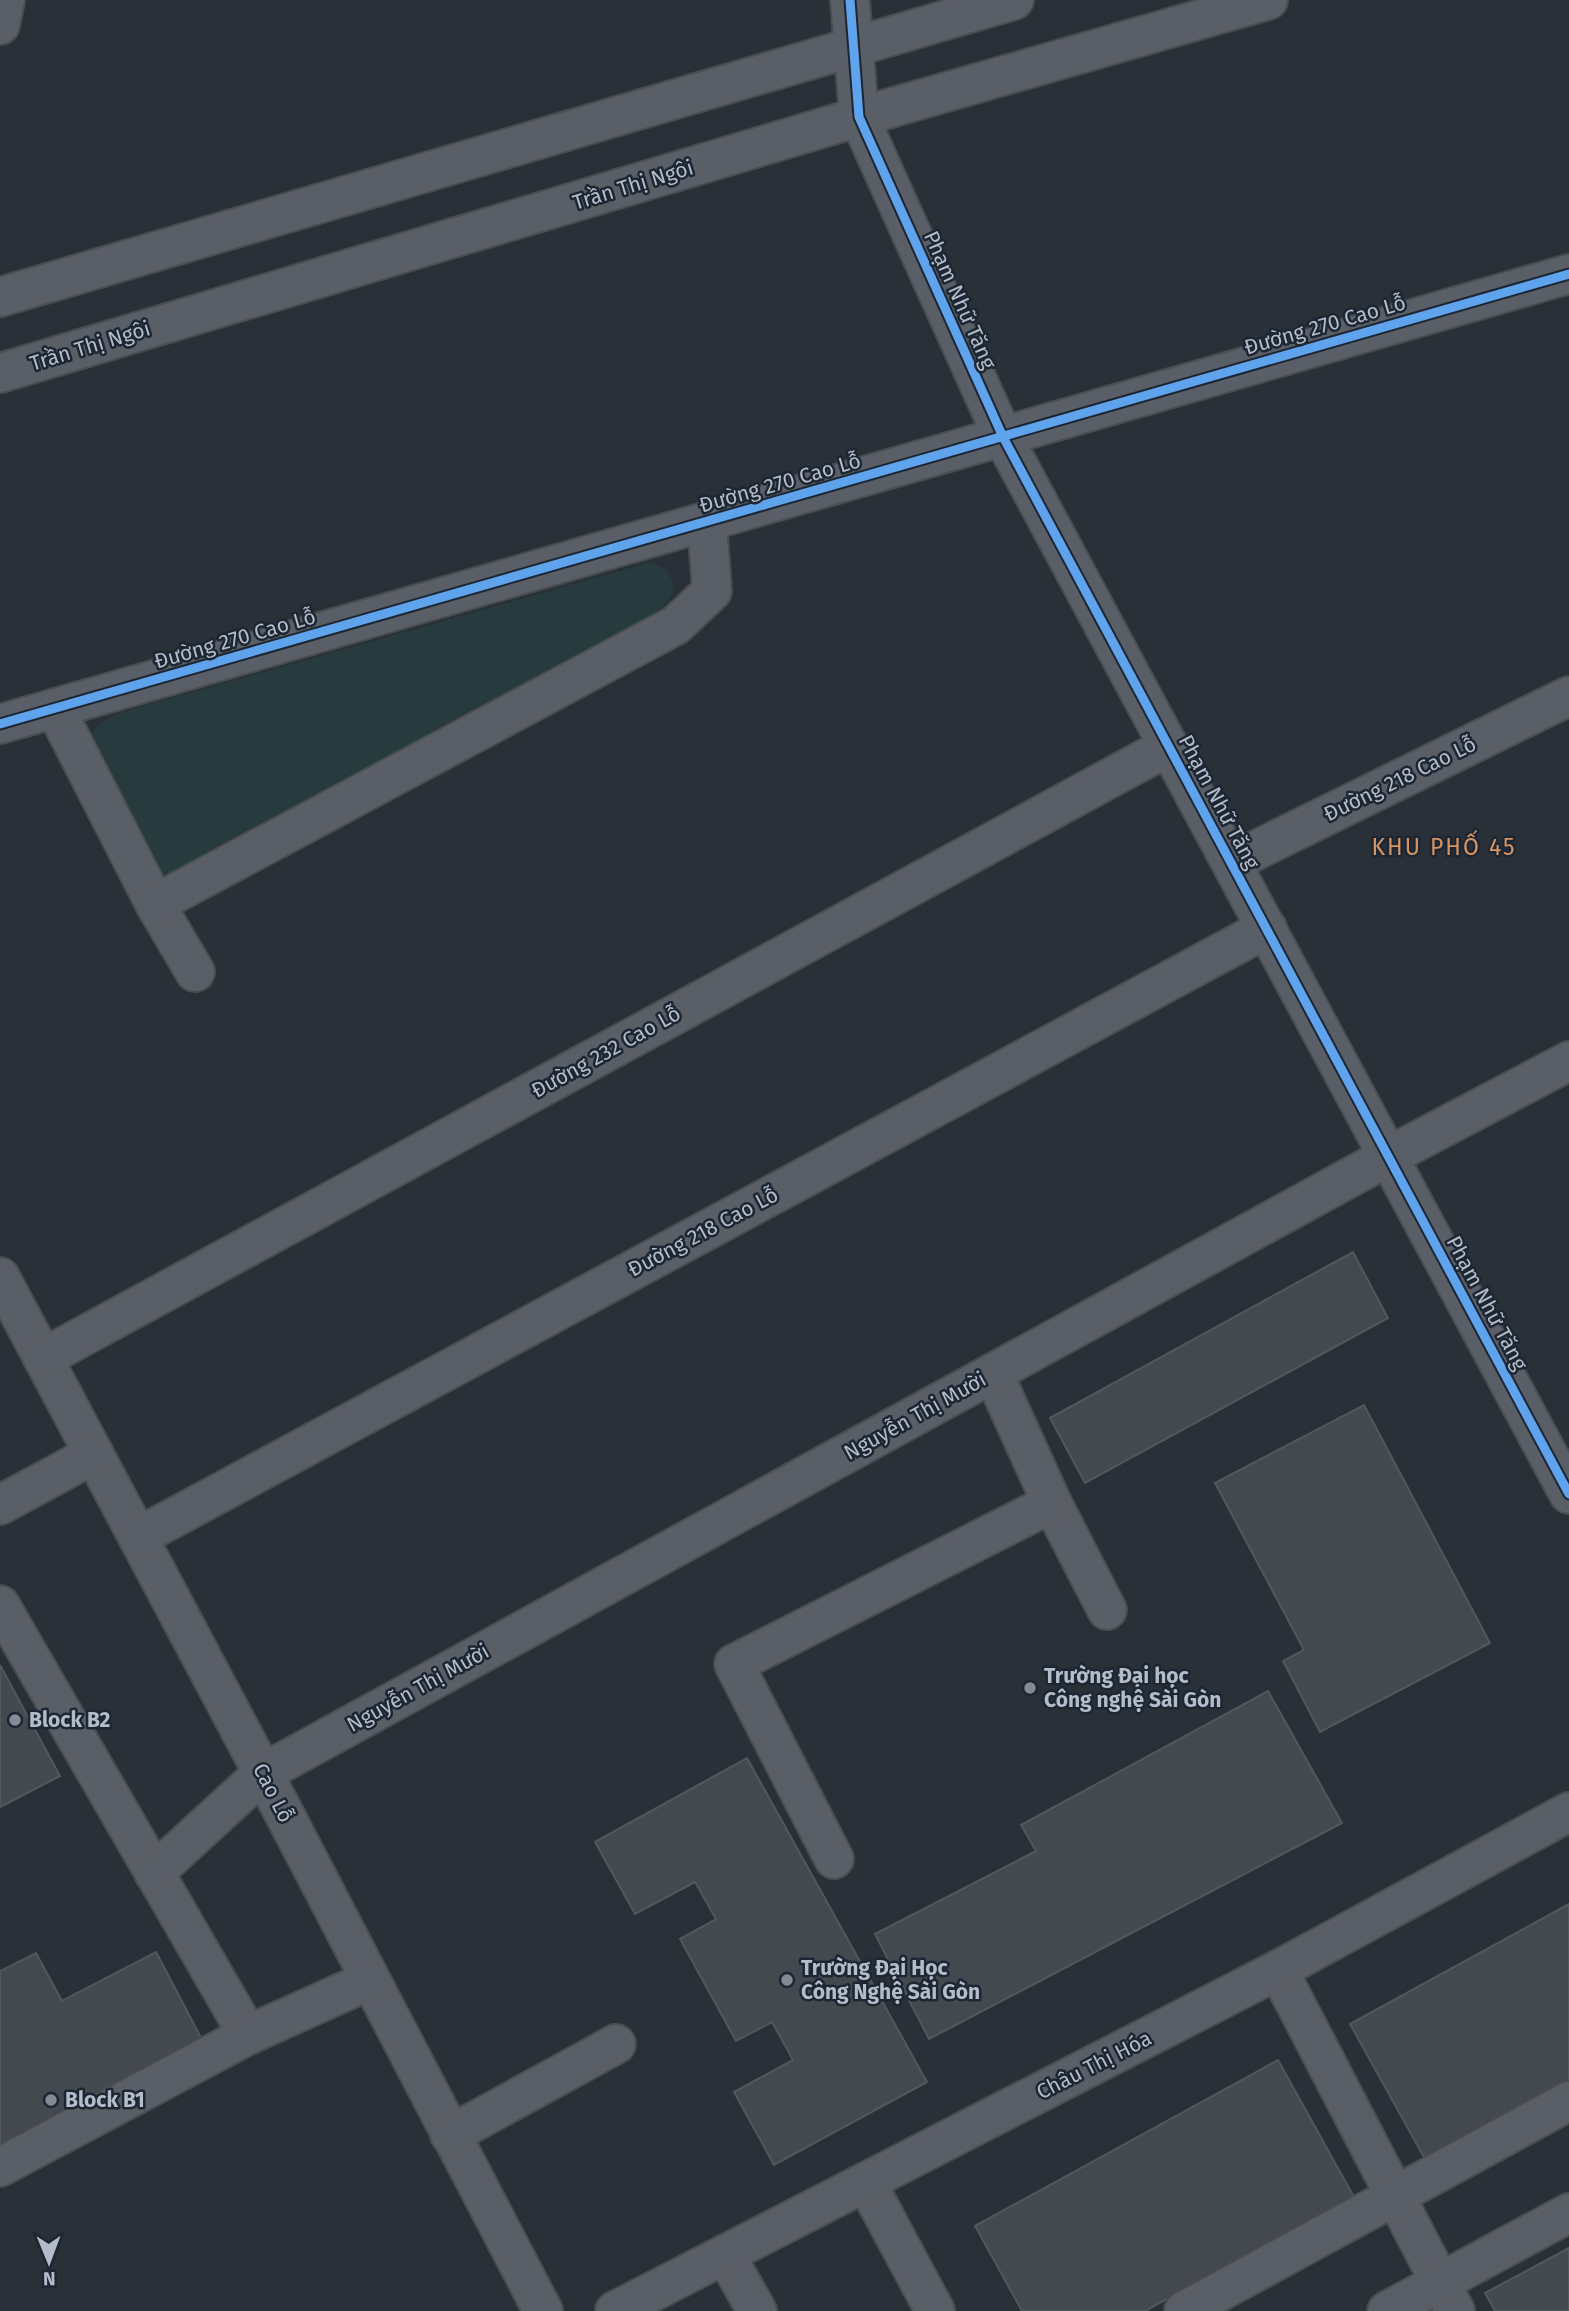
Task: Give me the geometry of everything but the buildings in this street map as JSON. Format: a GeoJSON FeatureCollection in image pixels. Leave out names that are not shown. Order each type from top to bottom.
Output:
{"type":"FeatureCollection","features":[{"type":"Feature","properties":{"kind":"street"},"geometry":{"type":"LineString","coordinates":[[0,25],[5,0]]}},
{"type":"Feature","properties":{"kind":"street"},"geometry":{"type":"LineString","coordinates":[[850,0],[859,117]]}},
{"type":"Feature","properties":{"kind":"street"},"geometry":{"type":"LineString","coordinates":[[0,297],[1014,0]]}},
{"type":"Feature","properties":{"kind":"street","name":"Trần Thị Ngôi"},"geometry":{"type":"LineString","coordinates":[[0,373],[859,117],[1268,0]]}},
{"type":"Feature","properties":{"kind":"street","name":"Phạm Nhữ Tăng"},"geometry":{"type":"LineString","coordinates":[[859,117],[1003,437],[1569,1494]]}},
{"type":"Feature","properties":{"kind":"street","name":"Đường 270 Cao Lỗ"},"geometry":{"type":"LineString","coordinates":[[0,724],[1569,274]]}},
{"type":"Feature","properties":{"kind":"street"},"geometry":{"type":"LineString","coordinates":[[155,904],[676,625],[712,591],[707,522]]}},
{"type":"Feature","properties":{"kind":"street","name":"Đường 218 Cao Lỗ"},"geometry":{"type":"LineString","coordinates":[[1232,862],[1569,696]]}},
{"type":"Feature","properties":{"kind":"street"},"geometry":{"type":"LineString","coordinates":[[55,708],[155,904],[195,972]]}},
{"type":"Feature","properties":{"kind":"street","name":"Đường 232 Cao Lỗ"},"geometry":{"type":"LineString","coordinates":[[43,1358],[1169,746]]}},
{"type":"Feature","properties":{"kind":"street","name":"Đường 218 Cao Lỗ"},"geometry":{"type":"LineString","coordinates":[[138,1536],[1267,928]]}},
{"type":"Feature","properties":{"kind":"street","name":"Nguyễn Thị Mười"},"geometry":{"type":"LineString","coordinates":[[154,1872],[263,1773],[1389,1156],[1569,1061]]}},
{"type":"Feature","properties":{"kind":"street","name":"Cao Lỗ"},"geometry":{"type":"LineString","coordinates":[[0,1277],[263,1773],[542,2311]]}},
{"type":"Feature","properties":{"kind":"street"},"geometry":{"type":"LineString","coordinates":[[993,1373],[1052,1503],[1107,1611]]}},
{"type":"Feature","properties":{"kind":"street"},"geometry":{"type":"LineString","coordinates":[[0,1505],[94,1454]]}},
{"type":"Feature","properties":{"kind":"street"},"geometry":{"type":"LineString","coordinates":[[834,1859],[734,1664],[1052,1503]]}},
{"type":"Feature","properties":{"kind":"street"},"geometry":{"type":"LineString","coordinates":[[0,1605],[248,2035]]}},
{"type":"Feature","properties":{"kind":"street","name":"Châu Thị Hóa"},"geometry":{"type":"LineString","coordinates":[[615,2311],[1279,1970],[1569,1812]]}},
{"type":"Feature","properties":{"kind":"street"},"geometry":{"type":"LineString","coordinates":[[1279,1970],[1447,2297]]}},
{"type":"Feature","properties":{"kind":"street"},"geometry":{"type":"LineString","coordinates":[[0,2167],[248,2035],[370,1980]]}},
{"type":"Feature","properties":{"kind":"street"},"geometry":{"type":"LineString","coordinates":[[450,2135],[616,2044]]}},
{"type":"Feature","properties":{"kind":"street"},"geometry":{"type":"LineString","coordinates":[[1184,2311],[1569,2101]]}},
{"type":"Feature","properties":{"kind":"street"},"geometry":{"type":"LineString","coordinates":[[866,2182],[935,2311]]}},
{"type":"Feature","properties":{"kind":"street"},"geometry":{"type":"LineString","coordinates":[[1387,2311],[1447,2297],[1569,2213]]}},
{"type":"Feature","properties":{"kind":"street"},"geometry":{"type":"LineString","coordinates":[[725,2254],[757,2311]]}},
{"type":"Feature","properties":{"kind":"green space"},"geometry":{"type":"Polygon","coordinates":[[[651,562],[666,569],[675,587],[662,609],[164,886],[87,745],[96,727],[116,714],[651,562]]]}},
{"type":"Feature","properties":{"kind":"cycle path"},"geometry":{"type":"LineString","coordinates":[[850,0],[859,117],[1003,437],[1569,1494]]}},
{"type":"Feature","properties":{"kind":"cycle path"},"geometry":{"type":"LineString","coordinates":[[0,724],[1569,274]]}},
{"type":"Feature","properties":{"kind":"place","name":"Trường Đại học Công nghệ Sài Gòn"},"geometry":{"type":"Point","coordinates":[1030,1688]}},
{"type":"Feature","properties":{"kind":"place","name":"Block B2"},"geometry":{"type":"Point","coordinates":[15,1720]}},
{"type":"Feature","properties":{"kind":"place","name":"Trường Đại Học Công Nghệ Sài Gòn"},"geometry":{"type":"Point","coordinates":[787,1980]}},
{"type":"Feature","properties":{"kind":"place","name":"Block B1"},"geometry":{"type":"Point","coordinates":[51,2100]}},
{"type":"Feature","properties":{"kind":"district","name":"KHU PHỐ 45"},"geometry":{"type":"Point","coordinates":[1444,847]}}]}
